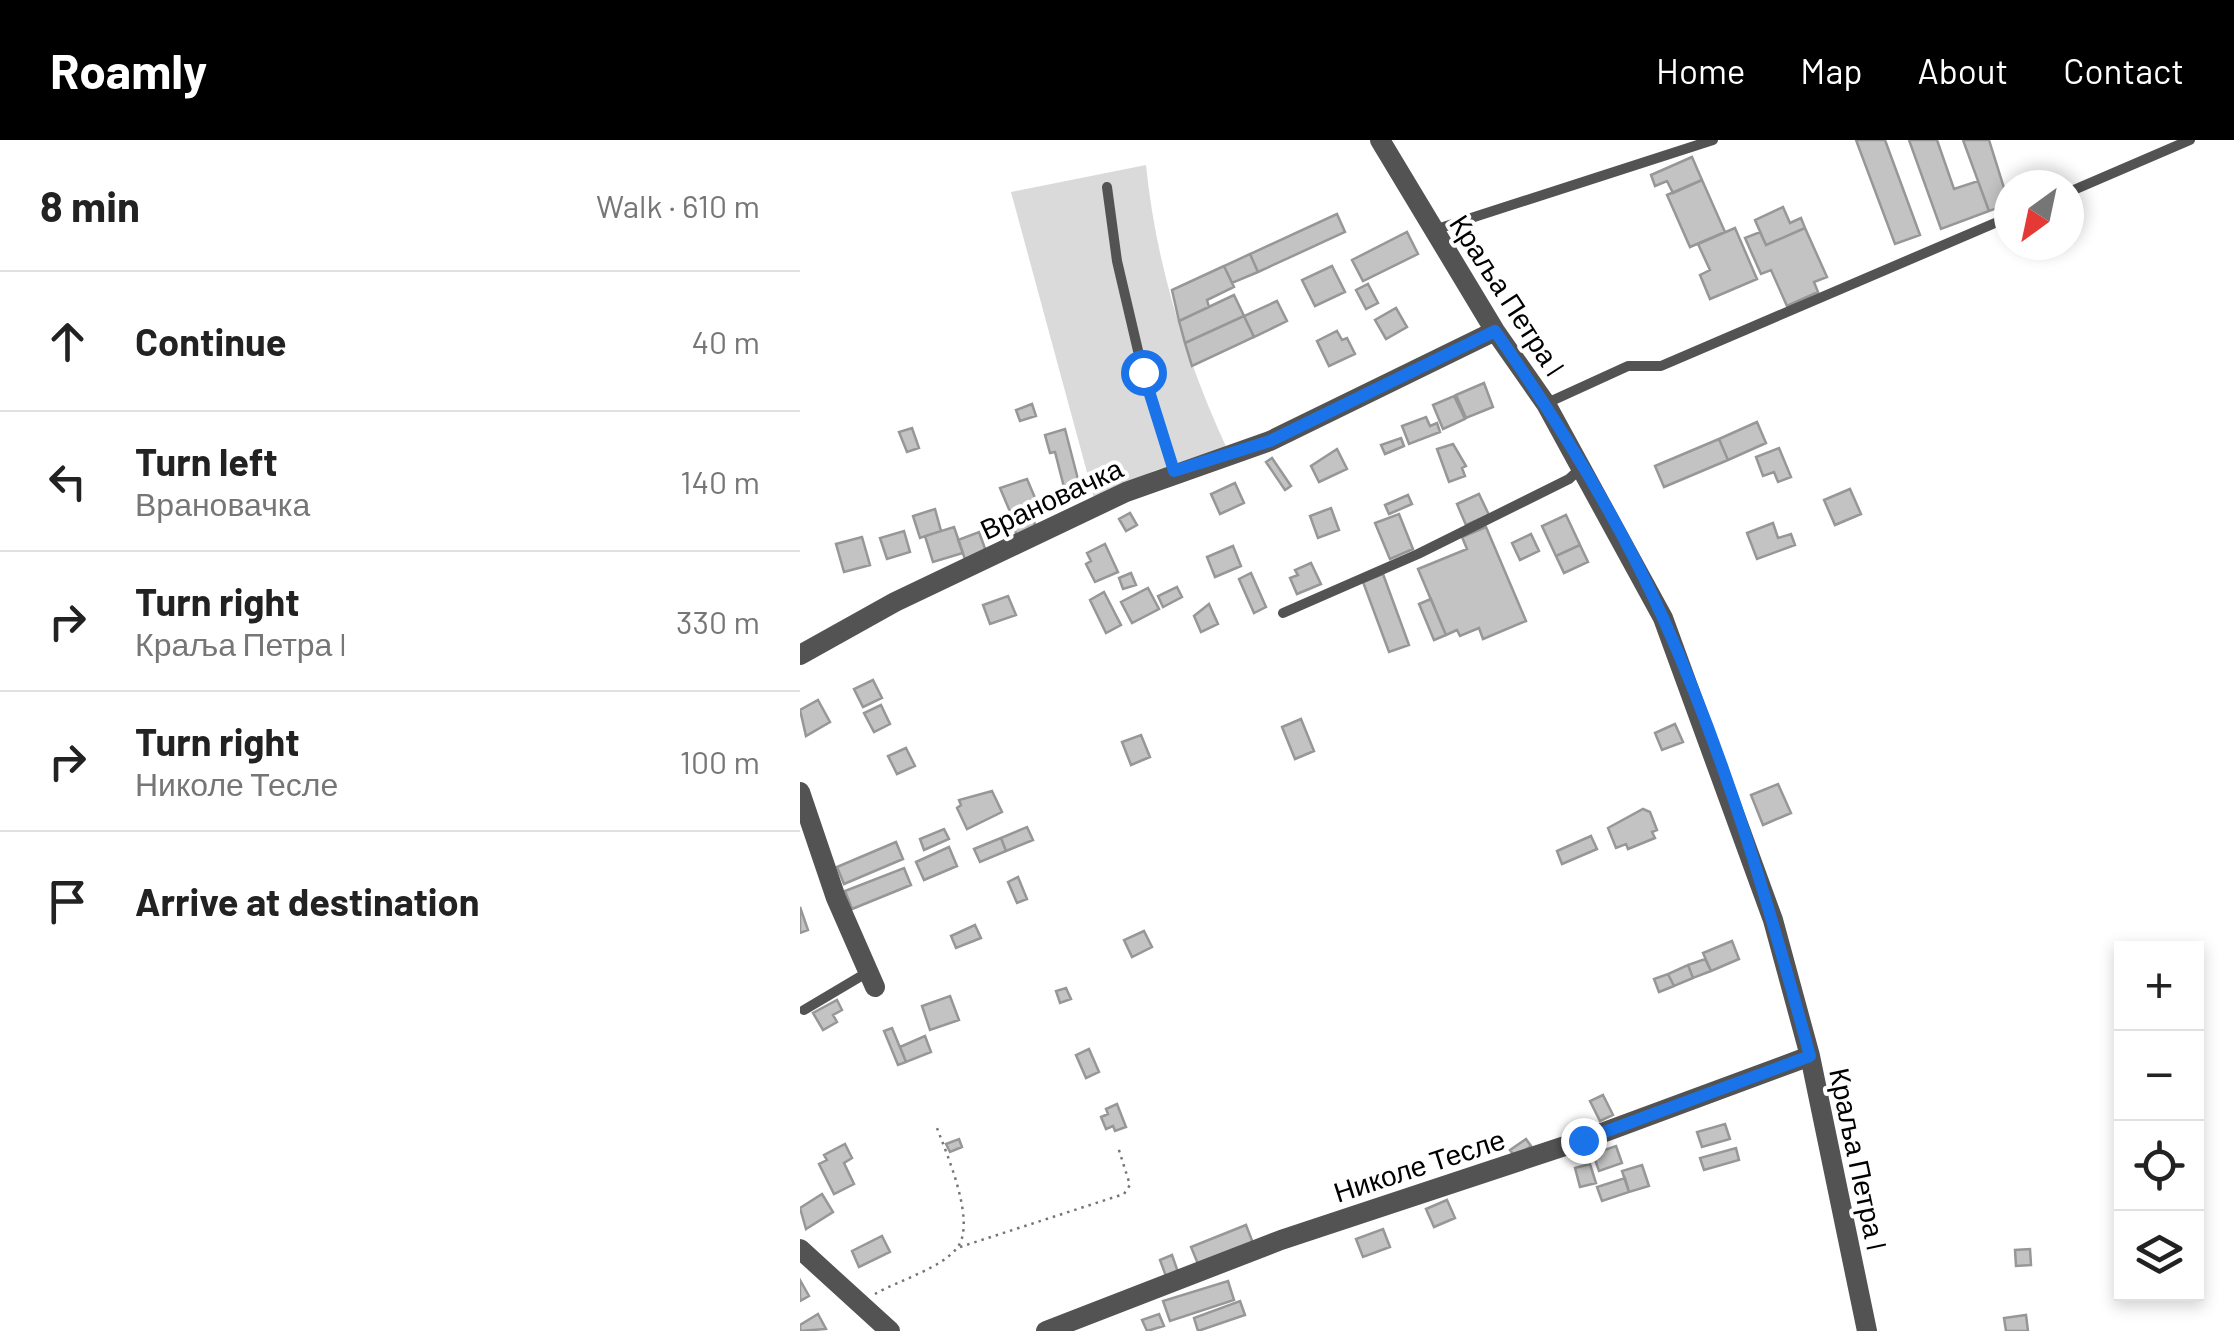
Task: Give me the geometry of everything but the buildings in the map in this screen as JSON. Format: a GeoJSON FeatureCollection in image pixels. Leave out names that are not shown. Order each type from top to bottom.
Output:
{"type":"FeatureCollection","features":[{"type":"Feature","properties":{"kind":"street","name":"Краља Петра I"},"geometry":{"type":"LineString","coordinates":[[1380,140],[1495,331],[1546,404],[1663,618],[1774,920],[1810,1056],[1866,1331]]}},
{"type":"Feature","properties":{"kind":"street","name":"Врановачка"},"geometry":{"type":"LineString","coordinates":[[800,655],[896,602],[1174,471],[1270,441],[1495,331]]}},
{"type":"Feature","properties":{"kind":"street"},"geometry":{"type":"LineString","coordinates":[[800,792],[836,898],[871,979]]}},
{"type":"Feature","properties":{"kind":"street","name":"Николе Тесле"},"geometry":{"type":"LineString","coordinates":[[1046,1331],[1281,1240],[1565,1146],[1810,1056]]}},
{"type":"Feature","properties":{"kind":"street"},"geometry":{"type":"LineString","coordinates":[[800,1250],[890,1331]]}},
{"type":"Feature","properties":{"kind":"lane"},"geometry":{"type":"LineString","coordinates":[[1433,230],[1713,140]]}},
{"type":"Feature","properties":{"kind":"lane"},"geometry":{"type":"LineString","coordinates":[[2084,186],[2190,140]]}},
{"type":"Feature","properties":{"kind":"lane"},"geometry":{"type":"LineString","coordinates":[[1107,187],[1117,262],[1143,372],[1174,471]]}},
{"type":"Feature","properties":{"kind":"lane"},"geometry":{"type":"LineString","coordinates":[[1546,404],[1628,366],[1661,366],[1994,223]]}},
{"type":"Feature","properties":{"kind":"lane"},"geometry":{"type":"LineString","coordinates":[[1283,613],[1418,554],[1569,479],[1582,468]]}},
{"type":"Feature","properties":{"kind":"lane"},"geometry":{"type":"LineString","coordinates":[[804,1010],[871,979]]}},
{"type":"Feature","properties":{"kind":"path"},"geometry":{"type":"LineString","coordinates":[[937,1128],[964,1217],[959,1247]]}},
{"type":"Feature","properties":{"kind":"path"},"geometry":{"type":"LineString","coordinates":[[861,1303],[959,1247],[1124,1194],[1130,1185],[1118,1146]]}},
{"type":"Feature","properties":{"kind":"shaded area"},"geometry":{"type":"Polygon","coordinates":[[[1146,165],[1157,239],[1175,311],[1228,451],[1156,470],[1094,498],[1011,192],[1146,165]]]}},
{"type":"Feature","properties":{"kind":"route"},"geometry":{"type":"LineString","coordinates":[[1143,372],[1174,471],[1270,441],[1495,331],[1546,404],[1663,618],[1774,920],[1810,1056],[1583,1140]]}}]}
